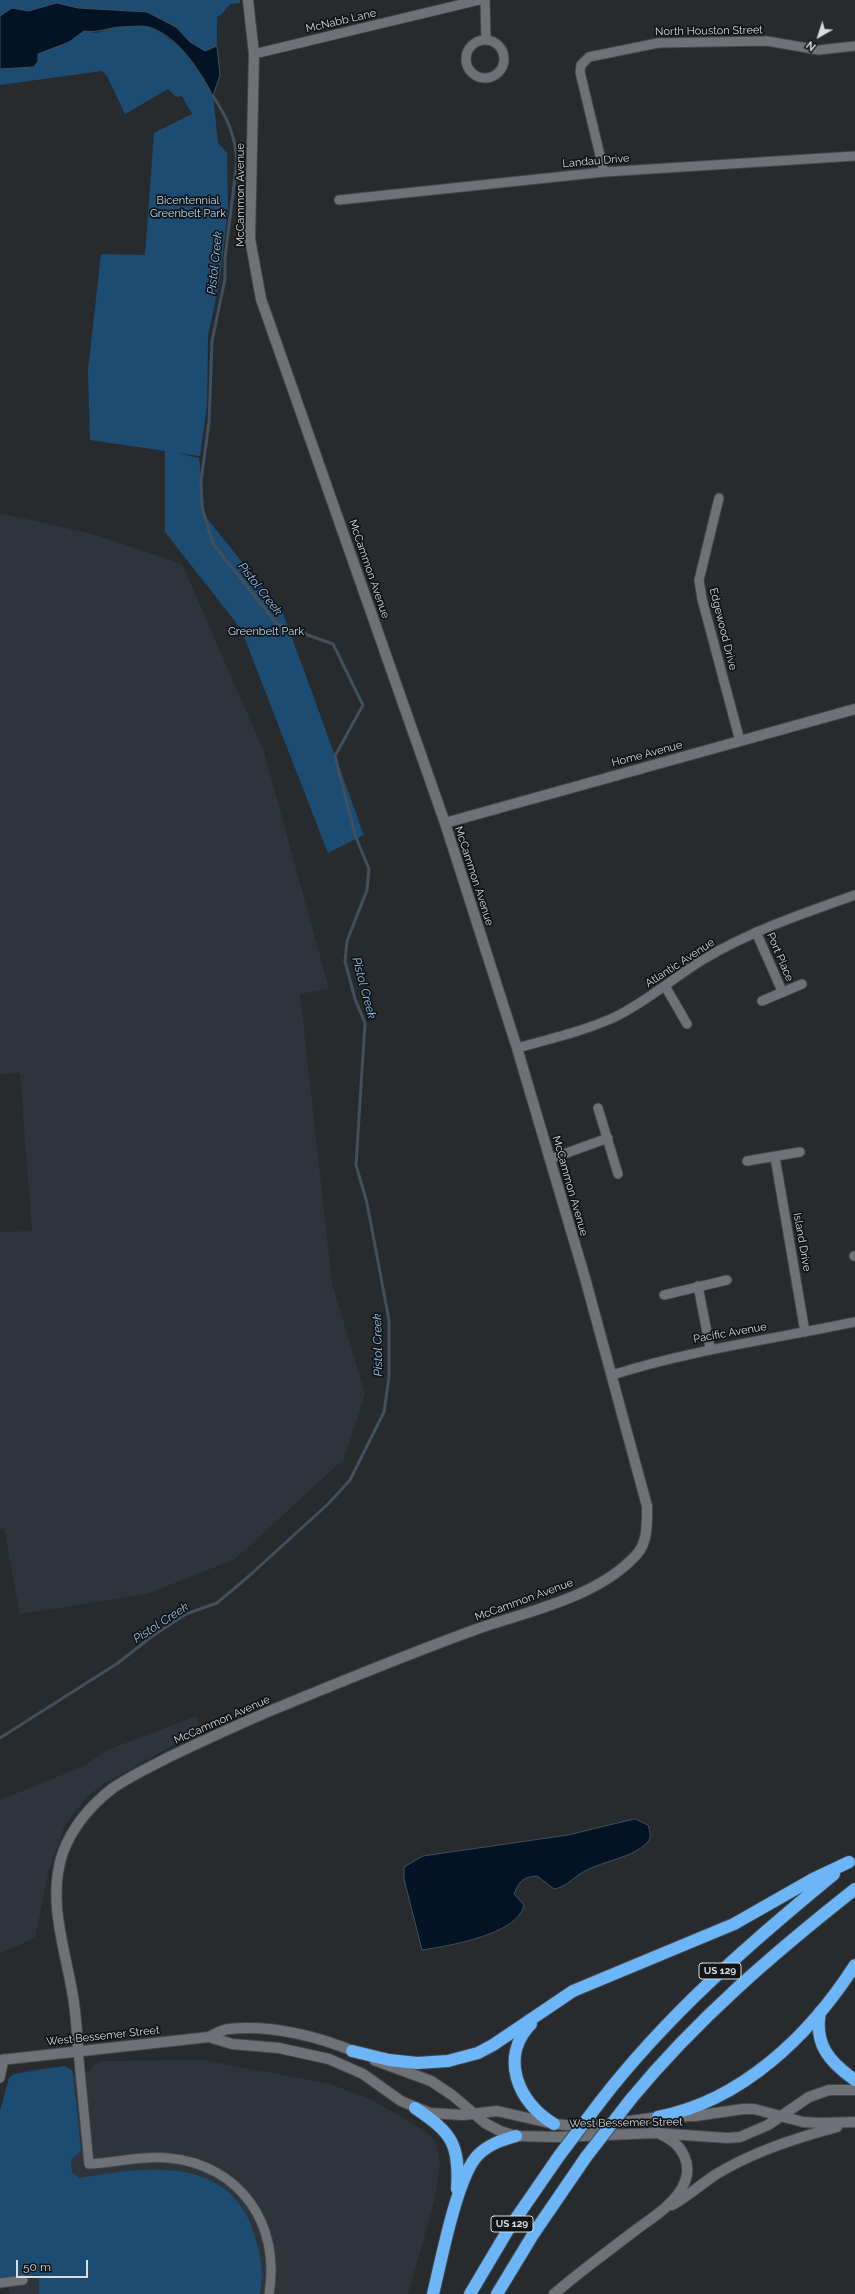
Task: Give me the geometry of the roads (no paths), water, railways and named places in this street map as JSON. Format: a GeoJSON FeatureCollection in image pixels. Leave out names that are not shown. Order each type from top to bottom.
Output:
{"type":"FeatureCollection","features":[{"type":"Feature","properties":{"kind":"highway"},"geometry":{"type":"LineString","coordinates":[[352,2051],[390,2060],[417,2063],[436,2063],[463,2057],[493,2046],[547,2007],[573,1991],[599,1978],[734,1924],[813,1879],[852,1860]]}},
{"type":"Feature","properties":{"kind":"highway","name":"US 129"},"geometry":{"type":"LineString","coordinates":[[470,2294],[508,2230],[558,2156],[642,2051],[717,1974],[755,1939],[852,1860]]}},
{"type":"Feature","properties":{"kind":"highway","name":"US 129"},"geometry":{"type":"LineString","coordinates":[[497,2294],[534,2233],[586,2157],[631,2099],[669,2055],[744,1981],[797,1934],[855,1889]]}},
{"type":"Feature","properties":{"kind":"highway"},"geometry":{"type":"LineString","coordinates":[[658,2117],[681,2113],[703,2105],[746,2079],[786,2047],[820,2012],[855,1965]]}},
{"type":"Feature","properties":{"kind":"highway"},"geometry":{"type":"LineString","coordinates":[[547,2007],[526,2029],[518,2041],[514,2059],[514,2071],[518,2084],[526,2100],[539,2114],[554,2124]]}},
{"type":"Feature","properties":{"kind":"highway"},"geometry":{"type":"LineString","coordinates":[[820,2012],[818,2026],[821,2043],[835,2063],[855,2080]]}},
{"type":"Feature","properties":{"kind":"highway"},"geometry":{"type":"LineString","coordinates":[[415,2108],[441,2128],[456,2148],[458,2171],[457,2200]]}},
{"type":"Feature","properties":{"kind":"highway"},"geometry":{"type":"LineString","coordinates":[[434,2294],[457,2200],[469,2167],[477,2156],[494,2143],[516,2136]]}},
{"type":"Feature","properties":{"kind":"street","name":"McCammon Avenue"},"geometry":{"type":"LineString","coordinates":[[78,2050],[73,1994],[58,1917],[56,1885],[64,1849],[76,1826],[88,1810],[114,1787],[215,1734],[329,1686],[477,1629],[558,1602],[621,1570],[639,1552],[647,1526],[647,1506],[612,1375],[517,1048],[445,823],[261,299],[250,239],[254,54],[248,0]]}},
{"type":"Feature","properties":{"kind":"street","name":"McNabb Lane"},"geometry":{"type":"LineString","coordinates":[[254,54],[479,0]]}},
{"type":"Feature","properties":{"kind":"street"},"geometry":{"type":"LineString","coordinates":[[485,0],[486,40]]}},
{"type":"Feature","properties":{"kind":"street"},"geometry":{"type":"LineString","coordinates":[[486,40],[497,44],[503,54],[504,60],[503,65],[495,74],[484,77],[472,72],[467,61],[470,48],[480,41],[486,40]]}},
{"type":"Feature","properties":{"kind":"street","name":"North Houston Street"},"geometry":{"type":"LineString","coordinates":[[604,172],[580,72],[581,65],[589,57],[658,43],[767,41],[819,50],[855,46]]}},
{"type":"Feature","properties":{"kind":"street","name":"Landau Drive"},"geometry":{"type":"LineString","coordinates":[[339,200],[604,172],[855,156]]}},
{"type":"Feature","properties":{"kind":"street","name":"Edgewood Drive"},"geometry":{"type":"LineString","coordinates":[[719,498],[699,580],[702,598],[740,741]]}},
{"type":"Feature","properties":{"kind":"street","name":"Home Avenue"},"geometry":{"type":"LineString","coordinates":[[445,823],[855,709]]}},
{"type":"Feature","properties":{"kind":"street","name":"Atlantic Avenue"},"geometry":{"type":"LineString","coordinates":[[517,1048],[594,1026],[646,1000],[704,959],[756,932],[854,897]]}},
{"type":"Feature","properties":{"kind":"street","name":"Port Place"},"geometry":{"type":"LineString","coordinates":[[756,932],[782,991]]}},
{"type":"Feature","properties":{"kind":"street"},"geometry":{"type":"LineString","coordinates":[[762,1001],[782,991],[802,984]]}},
{"type":"Feature","properties":{"kind":"street"},"geometry":{"type":"LineString","coordinates":[[665,986],[687,1024]]}},
{"type":"Feature","properties":{"kind":"street"},"geometry":{"type":"LineString","coordinates":[[598,1108],[618,1174]]}},
{"type":"Feature","properties":{"kind":"street"},"geometry":{"type":"LineString","coordinates":[[550,1159],[608,1138]]}},
{"type":"Feature","properties":{"kind":"street"},"geometry":{"type":"LineString","coordinates":[[747,1162],[800,1152]]}},
{"type":"Feature","properties":{"kind":"street","name":"Island Drive"},"geometry":{"type":"LineString","coordinates":[[775,1157],[805,1332]]}},
{"type":"Feature","properties":{"kind":"street"},"geometry":{"type":"LineString","coordinates":[[664,1295],[727,1280]]}},
{"type":"Feature","properties":{"kind":"street"},"geometry":{"type":"LineString","coordinates":[[698,1286],[710,1348]]}},
{"type":"Feature","properties":{"kind":"street","name":"Pacific Avenue"},"geometry":{"type":"LineString","coordinates":[[612,1375],[657,1361],[710,1348],[855,1322]]}},
{"type":"Feature","properties":{"kind":"street","name":"West Bessemer Street"},"geometry":{"type":"LineString","coordinates":[[2,2060],[78,2050],[209,2037],[228,2029],[277,2031],[303,2036],[352,2051],[431,2082],[452,2095],[472,2114],[500,2131],[516,2136],[557,2137],[656,2133],[726,2138],[740,2137],[752,2134],[781,2116],[799,2102],[819,2093],[829,2090],[855,2090]]}},
{"type":"Feature","properties":{"kind":"street","name":"West Bessemer Street"},"geometry":{"type":"LineString","coordinates":[[209,2037],[232,2044],[279,2048],[329,2059],[363,2074],[401,2101],[415,2108],[444,2114],[472,2114],[497,2111],[554,2124],[602,2125],[658,2117],[695,2116],[743,2109],[754,2109],[821,2124],[855,2122]]}},
{"type":"Feature","properties":{"kind":"street"},"geometry":{"type":"LineString","coordinates":[[78,2050],[89,2164],[167,2157],[187,2160],[203,2166],[228,2180],[248,2199],[263,2222],[268,2236],[272,2271],[270,2294]]}},
{"type":"Feature","properties":{"kind":"street"},"geometry":{"type":"LineString","coordinates":[[0,2078],[2,2060]]}},
{"type":"Feature","properties":{"kind":"street"},"geometry":{"type":"LineString","coordinates":[[554,2294],[660,2212],[737,2163],[795,2138],[855,2122]]}},
{"type":"Feature","properties":{"kind":"street"},"geometry":{"type":"LineString","coordinates":[[656,2133],[676,2143],[682,2150],[687,2165],[686,2178],[681,2189],[660,2212]]}},
{"type":"Feature","properties":{"kind":"street"},"geometry":{"type":"LineString","coordinates":[[0,2283],[23,2280]]}},
{"type":"Feature","properties":{"kind":"waterway","name":"Pistol Creek"},"geometry":{"type":"LineString","coordinates":[[0,1738],[118,1663],[151,1637],[186,1614],[217,1603],[328,1504],[350,1480],[384,1412],[389,1377],[389,1320],[367,1203],[356,1165],[365,1023],[355,999],[345,961],[347,941],[367,890],[369,869],[355,835],[335,756],[363,705],[333,644],[277,624],[213,544],[202,507],[201,481],[209,422],[212,341],[225,279],[225,258],[237,161],[230,127],[213,96]]}},
{"type":"Feature","properties":{"kind":"park label","name":"Bicentennial Greenbelt Park"},"geometry":{"type":"Point","coordinates":[188,207]}},
{"type":"Feature","properties":{"kind":"park label","name":"Greenbelt Park"},"geometry":{"type":"Point","coordinates":[266,632]}}]}
